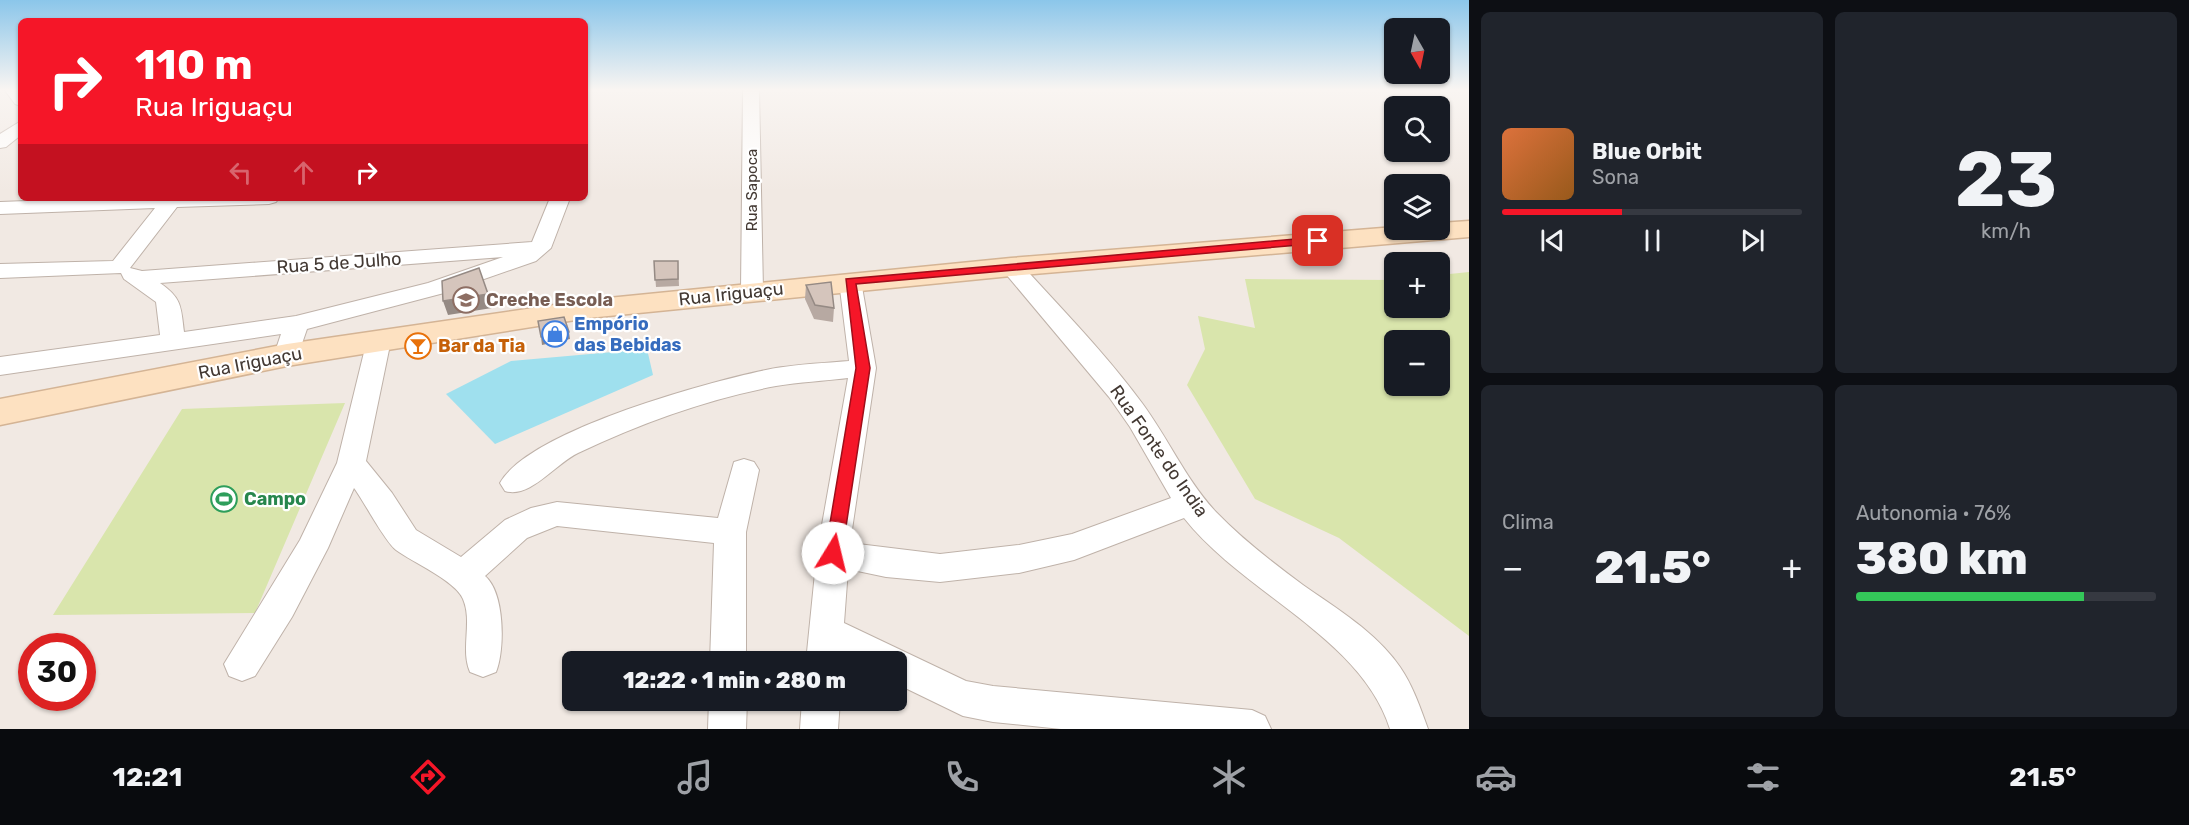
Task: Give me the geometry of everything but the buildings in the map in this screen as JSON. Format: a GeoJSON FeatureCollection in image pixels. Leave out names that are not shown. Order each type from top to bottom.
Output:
{"type":"FeatureCollection","features":[{"type":"Feature","properties":{"kind":"main road","name":"Rua Iriguaçu"},"geometry":{"type":"LineString","coordinates":[[0,412],[287,355],[588,309],[850,281],[1469,229]]}},
{"type":"Feature","properties":{"kind":"street","name":"Rua Sapoca"},"geometry":{"type":"LineString","coordinates":[[751,123],[752,291]]}},
{"type":"Feature","properties":{"kind":"street"},"geometry":{"type":"LineString","coordinates":[[0,143],[18,128]]}},
{"type":"Feature","properties":{"kind":"street"},"geometry":{"type":"LineString","coordinates":[[0,151],[18,150]]}},
{"type":"Feature","properties":{"kind":"street"},"geometry":{"type":"LineString","coordinates":[[0,208],[219,201]]}},
{"type":"Feature","properties":{"kind":"street"},"geometry":{"type":"LineString","coordinates":[[0,366],[296,324],[436,288],[528,256],[540,248],[559,201]]}},
{"type":"Feature","properties":{"kind":"street"},"geometry":{"type":"LineString","coordinates":[[169,204],[128,272],[168,301],[173,340]]}},
{"type":"Feature","properties":{"kind":"street","name":"Rua 5 de Julho"},"geometry":{"type":"LineString","coordinates":[[0,271],[128,272],[540,248]]}},
{"type":"Feature","properties":{"kind":"street","name":"Rua Fonte do India"},"geometry":{"type":"LineString","coordinates":[[1011,267],[1113,383],[1134,411],[1190,503],[1263,574],[1343,633],[1371,657],[1391,682],[1409,729]]}},
{"type":"Feature","properties":{"kind":"street"},"geometry":{"type":"LineString","coordinates":[[845,651],[825,646],[833,553],[863,368],[850,281]]}},
{"type":"Feature","properties":{"kind":"street"},"geometry":{"type":"LineString","coordinates":[[287,355],[296,324]]}},
{"type":"Feature","properties":{"kind":"street"},"geometry":{"type":"LineString","coordinates":[[242,663],[280,606],[312,548],[351,463],[379,340]]}},
{"type":"Feature","properties":{"kind":"street"},"geometry":{"type":"LineString","coordinates":[[515,483],[567,446],[682,399],[777,377],[863,368]]}},
{"type":"Feature","properties":{"kind":"street"},"geometry":{"type":"LineString","coordinates":[[351,463],[381,501],[405,539],[463,576],[478,590],[484,616],[483,660]]}},
{"type":"Feature","properties":{"kind":"street"},"geometry":{"type":"LineString","coordinates":[[728,651],[730,532],[744,470]]}},
{"type":"Feature","properties":{"kind":"street"},"geometry":{"type":"LineString","coordinates":[[833,553],[886,563],[940,568],[1019,559],[1074,547],[1190,503]]}},
{"type":"Feature","properties":{"kind":"street"},"geometry":{"type":"LineString","coordinates":[[463,576],[519,524],[537,517],[557,514],[730,532]]}},
{"type":"Feature","properties":{"kind":"street"},"geometry":{"type":"LineString","coordinates":[[907,671],[963,698],[993,704],[1252,729]]}},
{"type":"Feature","properties":{"kind":"street"},"geometry":{"type":"LineString","coordinates":[[727,729],[728,711]]}},
{"type":"Feature","properties":{"kind":"street"},"geometry":{"type":"LineString","coordinates":[[819,729],[820,711]]}},
{"type":"Feature","properties":{"kind":"green space"},"geometry":{"type":"Polygon","coordinates":[[[1469,272],[1469,636],[1339,538],[1255,499],[1187,385],[1205,349],[1198,316],[1255,328],[1245,279],[1384,280],[1384,318],[1450,318],[1450,274],[1469,272]]]}},
{"type":"Feature","properties":{"kind":"green space"},"geometry":{"type":"Polygon","coordinates":[[[345,403],[255,613],[53,615],[182,409],[345,403]]]}},
{"type":"Feature","properties":{"kind":"water"},"geometry":{"type":"Polygon","coordinates":[[[647,349],[653,375],[495,444],[446,394],[511,361],[647,349]]]}},
{"type":"Feature","properties":{"kind":"place","name":"Creche Escola"},"geometry":{"type":"Point","coordinates":[466,300]}},
{"type":"Feature","properties":{"kind":"place","name":"Empório das Bebidas"},"geometry":{"type":"Point","coordinates":[555,334]}},
{"type":"Feature","properties":{"kind":"place","name":"Bar da Tia"},"geometry":{"type":"Point","coordinates":[418,346]}},
{"type":"Feature","properties":{"kind":"place","name":"Campo"},"geometry":{"type":"Point","coordinates":[224,499]}},
{"type":"Feature","properties":{"kind":"route"},"geometry":{"type":"LineString","coordinates":[[833,553],[863,368],[850,281],[1318,241]]}}]}
